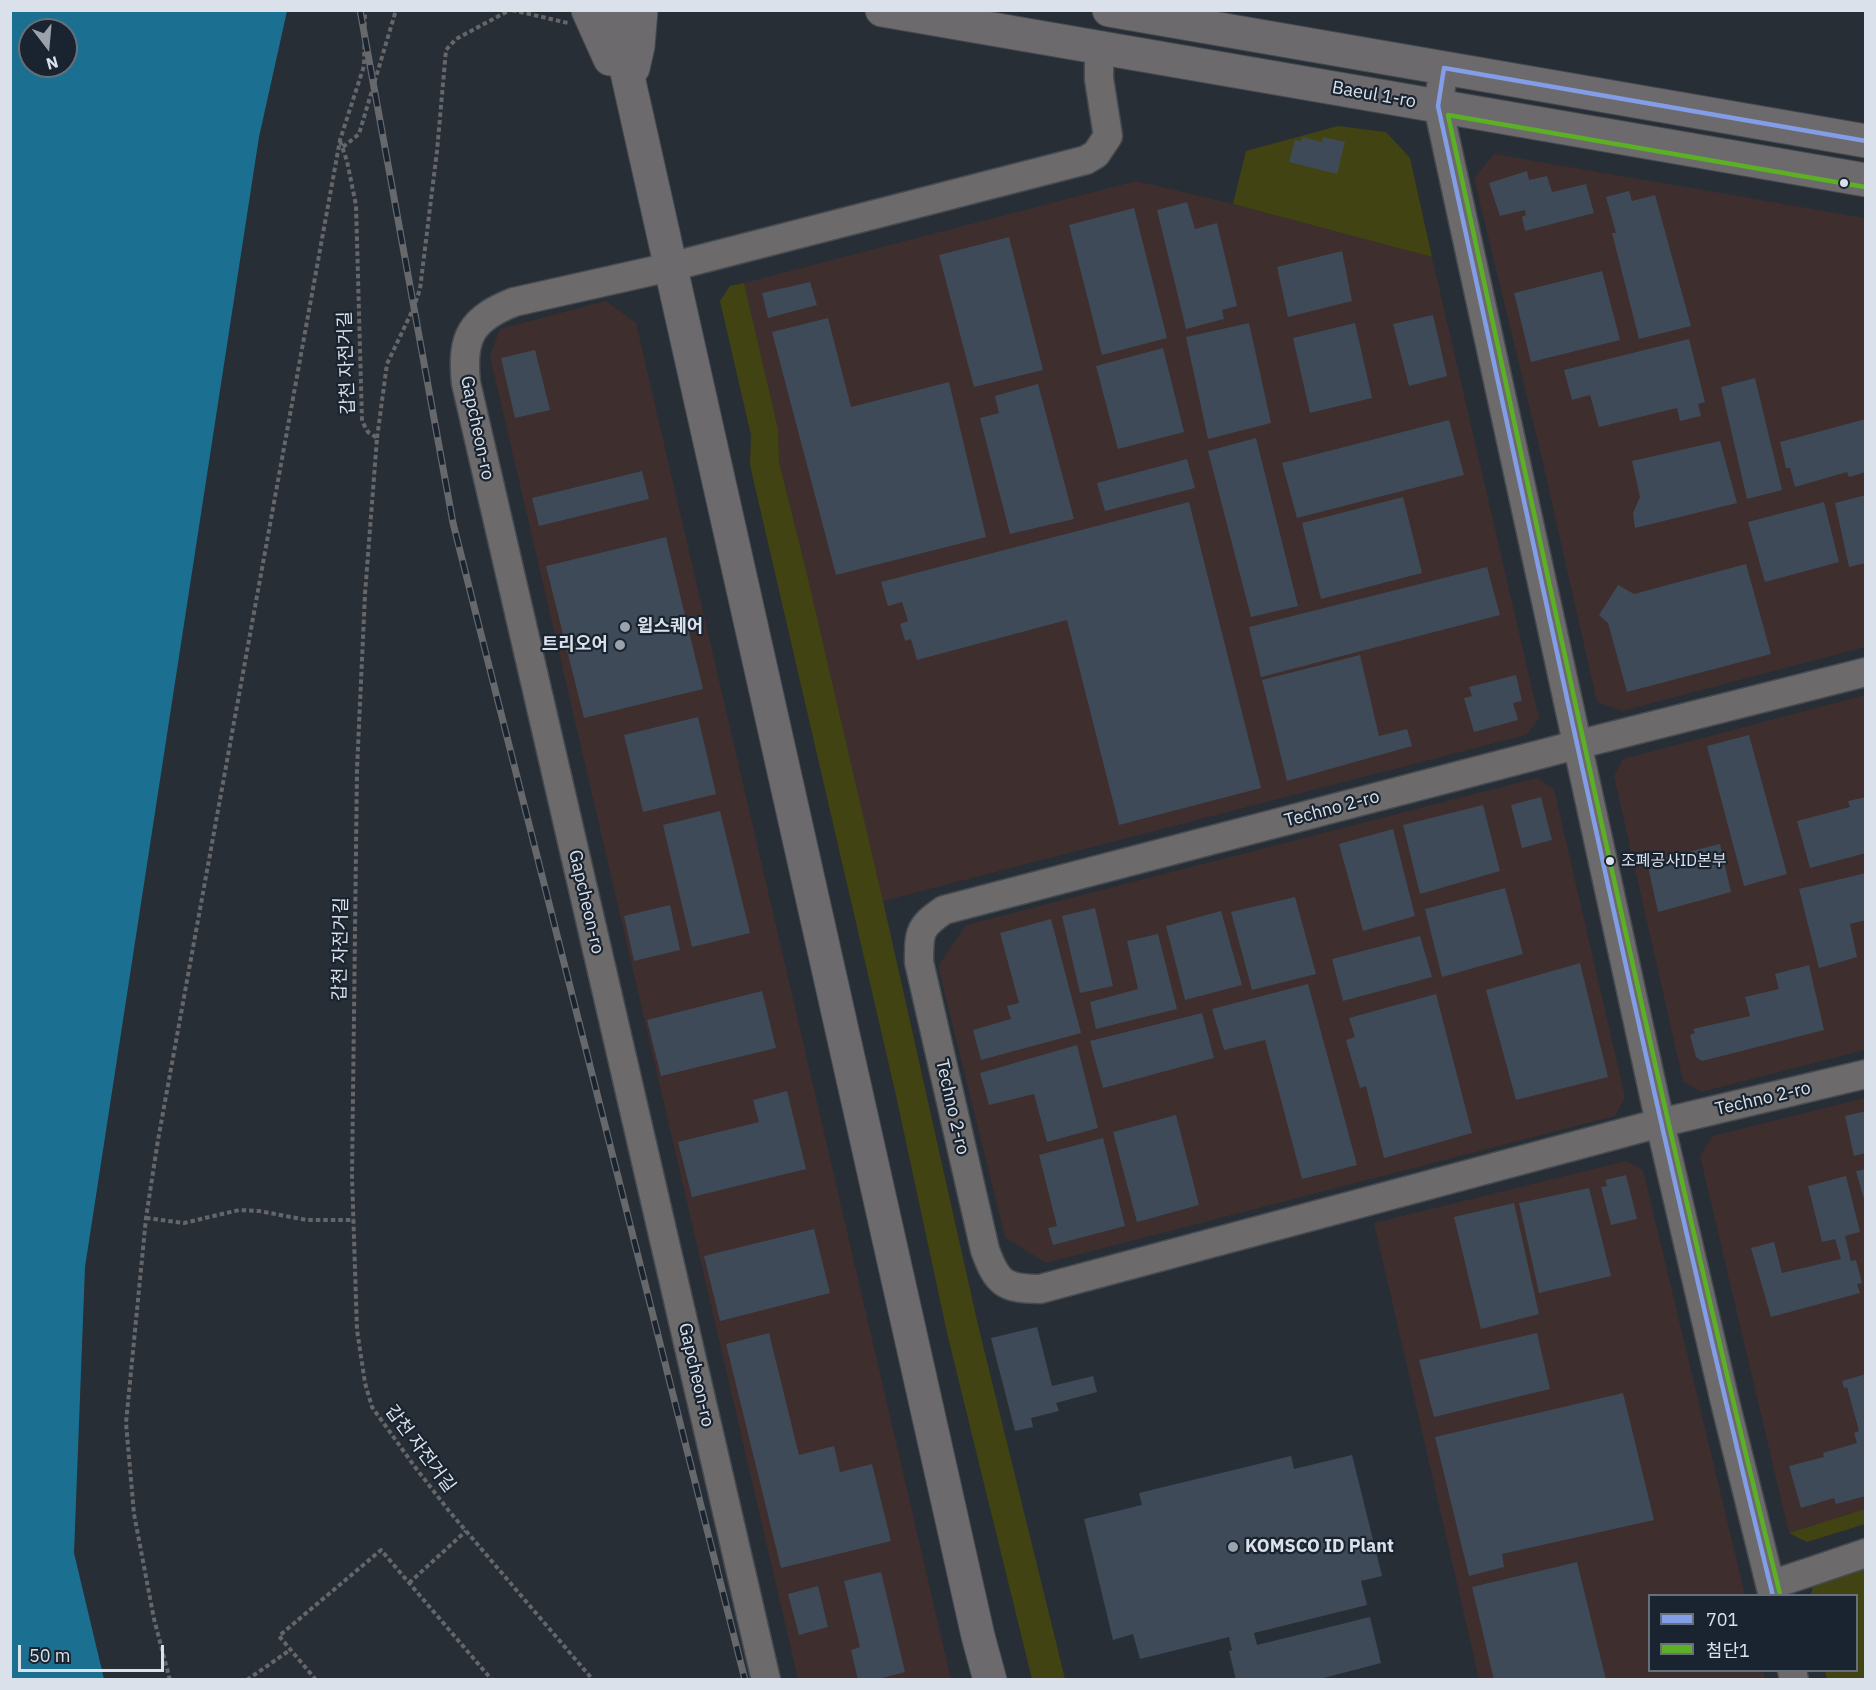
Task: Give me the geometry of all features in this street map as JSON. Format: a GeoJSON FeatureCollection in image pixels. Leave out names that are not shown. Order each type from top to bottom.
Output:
{"type":"FeatureCollection","features":[{"type":"Feature","properties":{"kind":"main road"},"geometry":{"type":"LineString","coordinates":[[629,88],[638,46],[641,10]]}},
{"type":"Feature","properties":{"kind":"main road","name":"Baeul 1-ro"},"geometry":{"type":"LineString","coordinates":[[882,10],[1866,180]]}},
{"type":"Feature","properties":{"kind":"main road"},"geometry":{"type":"LineString","coordinates":[[1109,10],[1866,141]]}},
{"type":"Feature","properties":{"kind":"main road"},"geometry":{"type":"LineString","coordinates":[[599,16],[629,88],[990,1680]]}},
{"type":"Feature","properties":{"kind":"street","name":"Gapcheon-ro"},"geometry":{"type":"LineString","coordinates":[[766,1680],[466,383],[464,366],[466,350],[470,333],[478,322],[494,310],[514,302],[670,267],[1086,160],[1096,154],[1108,136],[1099,79],[1098,48]]}},
{"type":"Feature","properties":{"kind":"street"},"geometry":{"type":"LineString","coordinates":[[1444,68],[1438,106],[1660,1123],[1725,1402],[1772,1590],[1866,1553]]}},
{"type":"Feature","properties":{"kind":"street","name":"Techno 2-ro"},"geometry":{"type":"LineString","coordinates":[[1866,672],[944,910],[928,921],[919,939],[919,962],[985,1250],[992,1268],[1002,1281],[1016,1289],[1040,1289],[1660,1123],[1866,1074]]}},
{"type":"Feature","properties":{"kind":"path"},"geometry":{"type":"LineString","coordinates":[[170,1680],[154,1619],[134,1514],[126,1423],[146,1218],[340,140],[364,66],[365,10]]}},
{"type":"Feature","properties":{"kind":"path"},"geometry":{"type":"LineString","coordinates":[[343,147],[360,134],[396,10]]}},
{"type":"Feature","properties":{"kind":"path"},"geometry":{"type":"LineString","coordinates":[[377,438],[387,364],[420,289],[446,50],[456,39],[511,10],[565,22],[599,16]]}},
{"type":"Feature","properties":{"kind":"path","name":"갑천 자전거길"},"geometry":{"type":"LineString","coordinates":[[340,140],[356,205],[362,421],[368,432],[377,438],[365,594],[357,769],[352,1154],[357,1330],[365,1383],[372,1407],[415,1467],[466,1531],[593,1680]]}},
{"type":"Feature","properties":{"kind":"path"},"geometry":{"type":"LineString","coordinates":[[146,1218],[184,1223],[239,1210],[259,1211],[307,1220],[354,1220]]}},
{"type":"Feature","properties":{"kind":"path"},"geometry":{"type":"LineString","coordinates":[[409,1583],[466,1531]]}},
{"type":"Feature","properties":{"kind":"path"},"geometry":{"type":"LineString","coordinates":[[316,1680],[279,1636],[381,1550],[492,1680]]}},
{"type":"Feature","properties":{"kind":"path"},"geometry":{"type":"LineString","coordinates":[[247,1680],[290,1650]]}},
{"type":"Feature","properties":{"kind":"shaded area"},"geometry":{"type":"Polygon","coordinates":[[[1494,154],[1865,218],[1865,647],[1622,711],[1597,702],[1542,459],[1474,178],[1494,154]]]}},
{"type":"Feature","properties":{"kind":"shaded area"},"geometry":{"type":"Polygon","coordinates":[[[1136,181],[1233,204],[1432,257],[1539,719],[1526,735],[883,901],[779,462],[778,429],[744,283],[1136,181]]]}},
{"type":"Feature","properties":{"kind":"shaded area"},"geometry":{"type":"Polygon","coordinates":[[[606,301],[636,323],[951,1679],[798,1679],[490,356],[500,329],[606,301]]]}},
{"type":"Feature","properties":{"kind":"shaded area"},"geometry":{"type":"Polygon","coordinates":[[[1865,695],[1865,1050],[1701,1092],[1683,1081],[1614,776],[1623,759],[1865,695]]]}},
{"type":"Feature","properties":{"kind":"shaded area"},"geometry":{"type":"Polygon","coordinates":[[[1537,778],[1554,789],[1625,1097],[1615,1116],[1046,1263],[1005,1237],[938,966],[966,925],[1537,778]]]}},
{"type":"Feature","properties":{"kind":"shaded area"},"geometry":{"type":"Polygon","coordinates":[[[1865,1098],[1865,1509],[1789,1533],[1700,1156],[1713,1136],[1865,1098]]]}},
{"type":"Feature","properties":{"kind":"shaded area"},"geometry":{"type":"Polygon","coordinates":[[[1626,1161],[1643,1170],[1745,1594],[1648,1594],[1648,1672],[1763,1672],[1765,1679],[1479,1679],[1374,1223],[1626,1161]]]}},
{"type":"Feature","properties":{"kind":"green space"},"geometry":{"type":"Polygon","coordinates":[[[1338,126],[1386,132],[1410,158],[1432,257],[1233,204],[1246,151],[1338,126]]]}},
{"type":"Feature","properties":{"kind":"green space"},"geometry":{"type":"Polygon","coordinates":[[[744,283],[778,429],[779,462],[883,901],[978,1325],[1065,1679],[1032,1679],[948,1337],[895,1091],[750,465],[751,435],[720,301],[730,286],[744,283]]]}},
{"type":"Feature","properties":{"kind":"green space"},"geometry":{"type":"Polygon","coordinates":[[[1865,1509],[1865,1524],[1807,1542],[1789,1533],[1865,1509]]]}},
{"type":"Feature","properties":{"kind":"green space"},"geometry":{"type":"Polygon","coordinates":[[[1865,1566],[1865,1679],[1827,1679],[1825,1672],[1858,1672],[1858,1594],[1811,1594],[1815,1582],[1865,1566]]]}},
{"type":"Feature","properties":{"kind":"water"},"geometry":{"type":"Polygon","coordinates":[[[11,10],[287,11],[259,137],[85,1267],[74,1553],[104,1679],[11,1679],[11,10]]]}},
{"type":"Feature","properties":{"kind":"building"},"geometry":{"type":"Polygon","coordinates":[[[1303,137],[1322,142],[1323,137],[1345,142],[1337,174],[1289,162],[1295,140],[1301,141],[1303,137]]]}},
{"type":"Feature","properties":{"kind":"building"},"geometry":{"type":"Polygon","coordinates":[[[1527,171],[1529,180],[1547,176],[1552,192],[1586,184],[1594,213],[1525,231],[1522,217],[1526,215],[1525,210],[1500,216],[1489,183],[1527,171]]]}},
{"type":"Feature","properties":{"kind":"building"},"geometry":{"type":"Polygon","coordinates":[[[1629,191],[1632,201],[1655,195],[1691,326],[1639,339],[1612,233],[1616,233],[1606,197],[1629,191]]]}},
{"type":"Feature","properties":{"kind":"building"},"geometry":{"type":"Polygon","coordinates":[[[1187,202],[1195,229],[1217,223],[1237,306],[1222,310],[1224,319],[1186,329],[1157,210],[1187,202]]]}},
{"type":"Feature","properties":{"kind":"building"},"geometry":{"type":"Polygon","coordinates":[[[1134,208],[1167,338],[1102,355],[1069,225],[1134,208]]]}},
{"type":"Feature","properties":{"kind":"building"},"geometry":{"type":"Polygon","coordinates":[[[1009,237],[1043,370],[974,387],[939,255],[1009,237]]]}},
{"type":"Feature","properties":{"kind":"building"},"geometry":{"type":"Polygon","coordinates":[[[1342,251],[1352,301],[1288,317],[1277,267],[1342,251]]]}},
{"type":"Feature","properties":{"kind":"building"},"geometry":{"type":"Polygon","coordinates":[[[1602,271],[1620,340],[1531,362],[1514,293],[1602,271]]]}},
{"type":"Feature","properties":{"kind":"building"},"geometry":{"type":"Polygon","coordinates":[[[810,282],[817,305],[768,318],[762,293],[810,282]]]}},
{"type":"Feature","properties":{"kind":"building"},"geometry":{"type":"Polygon","coordinates":[[[1433,315],[1447,376],[1409,386],[1393,324],[1433,315]]]}},
{"type":"Feature","properties":{"kind":"building"},"geometry":{"type":"Polygon","coordinates":[[[828,318],[851,407],[949,382],[986,537],[836,575],[772,332],[828,318]]]}},
{"type":"Feature","properties":{"kind":"building"},"geometry":{"type":"Polygon","coordinates":[[[1249,323],[1271,423],[1208,439],[1186,337],[1249,323]]]}},
{"type":"Feature","properties":{"kind":"building"},"geometry":{"type":"Polygon","coordinates":[[[1355,323],[1372,398],[1310,413],[1293,338],[1355,323]]]}},
{"type":"Feature","properties":{"kind":"building"},"geometry":{"type":"Polygon","coordinates":[[[1689,339],[1705,402],[1698,404],[1701,416],[1680,421],[1677,408],[1599,427],[1590,395],[1572,400],[1564,370],[1689,339]]]}},
{"type":"Feature","properties":{"kind":"building"},"geometry":{"type":"Polygon","coordinates":[[[1163,348],[1184,432],[1118,449],[1096,366],[1163,348]]]}},
{"type":"Feature","properties":{"kind":"building"},"geometry":{"type":"Polygon","coordinates":[[[535,350],[550,410],[515,418],[501,358],[535,350]]]}},
{"type":"Feature","properties":{"kind":"building"},"geometry":{"type":"Polygon","coordinates":[[[1755,378],[1782,490],[1747,499],[1721,387],[1755,378]]]}},
{"type":"Feature","properties":{"kind":"building"},"geometry":{"type":"Polygon","coordinates":[[[1038,384],[1074,519],[1010,534],[980,418],[999,413],[995,396],[1038,384]]]}},
{"type":"Feature","properties":{"kind":"building"},"geometry":{"type":"Polygon","coordinates":[[[1866,419],[1866,472],[1849,477],[1847,472],[1795,487],[1790,468],[1786,468],[1780,442],[1866,419]]]}},
{"type":"Feature","properties":{"kind":"building"},"geometry":{"type":"Polygon","coordinates":[[[1449,420],[1464,475],[1297,518],[1282,463],[1449,420]]]}},
{"type":"Feature","properties":{"kind":"building"},"geometry":{"type":"Polygon","coordinates":[[[1256,438],[1298,606],[1251,617],[1208,451],[1256,438]]]}},
{"type":"Feature","properties":{"kind":"building"},"geometry":{"type":"Polygon","coordinates":[[[1720,441],[1737,503],[1635,528],[1633,513],[1640,497],[1632,461],[1720,441]]]}},
{"type":"Feature","properties":{"kind":"building"},"geometry":{"type":"Polygon","coordinates":[[[1187,459],[1195,488],[1105,511],[1097,483],[1187,459]]]}},
{"type":"Feature","properties":{"kind":"building"},"geometry":{"type":"Polygon","coordinates":[[[642,471],[649,499],[539,526],[532,498],[642,471]]]}},
{"type":"Feature","properties":{"kind":"building"},"geometry":{"type":"Polygon","coordinates":[[[1866,495],[1866,563],[1849,567],[1835,503],[1866,495]]]}},
{"type":"Feature","properties":{"kind":"building"},"geometry":{"type":"Polygon","coordinates":[[[1403,497],[1422,573],[1321,599],[1302,523],[1403,497]]]}},
{"type":"Feature","properties":{"kind":"building"},"geometry":{"type":"Polygon","coordinates":[[[1189,502],[1261,788],[1119,825],[1067,620],[917,660],[911,639],[905,641],[900,624],[908,621],[902,602],[888,606],[881,582],[1189,502]]]}},
{"type":"Feature","properties":{"kind":"building"},"geometry":{"type":"Polygon","coordinates":[[[1824,502],[1839,562],[1765,582],[1748,522],[1824,502]]]}},
{"type":"Feature","properties":{"kind":"building","name":"윕스퀘어"},"geometry":{"type":"Polygon","coordinates":[[[666,537],[703,689],[584,718],[546,566],[666,537]]]}},
{"type":"Feature","properties":{"kind":"building"},"geometry":{"type":"Polygon","coordinates":[[[1746,564],[1771,654],[1627,692],[1608,623],[1599,615],[1618,585],[1634,594],[1746,564]]]}},
{"type":"Feature","properties":{"kind":"building"},"geometry":{"type":"Polygon","coordinates":[[[1487,567],[1500,615],[1261,677],[1249,627],[1487,567]]]}},
{"type":"Feature","properties":{"kind":"building"},"geometry":{"type":"Polygon","coordinates":[[[1360,655],[1379,736],[1407,729],[1412,746],[1287,781],[1262,680],[1360,655]]]}},
{"type":"Feature","properties":{"kind":"building"},"geometry":{"type":"Polygon","coordinates":[[[1516,675],[1522,701],[1513,703],[1518,720],[1474,732],[1464,698],[1472,696],[1469,687],[1516,675]]]}},
{"type":"Feature","properties":{"kind":"building"},"geometry":{"type":"Polygon","coordinates":[[[698,717],[716,794],[643,812],[624,735],[698,717]]]}},
{"type":"Feature","properties":{"kind":"building"},"geometry":{"type":"Polygon","coordinates":[[[1749,735],[1787,874],[1744,886],[1707,746],[1749,735]]]}},
{"type":"Feature","properties":{"kind":"building"},"geometry":{"type":"Polygon","coordinates":[[[1541,797],[1552,840],[1522,848],[1511,805],[1541,797]]]}},
{"type":"Feature","properties":{"kind":"building"},"geometry":{"type":"Polygon","coordinates":[[[1866,797],[1866,853],[1810,868],[1797,821],[1850,807],[1848,801],[1866,797]]]}},
{"type":"Feature","properties":{"kind":"building"},"geometry":{"type":"Polygon","coordinates":[[[1483,805],[1500,871],[1420,894],[1403,825],[1483,805]]]}},
{"type":"Feature","properties":{"kind":"building"},"geometry":{"type":"Polygon","coordinates":[[[720,811],[750,933],[692,947],[663,825],[720,811]]]}},
{"type":"Feature","properties":{"kind":"building"},"geometry":{"type":"Polygon","coordinates":[[[1393,829],[1415,916],[1363,931],[1339,844],[1393,829]]]}},
{"type":"Feature","properties":{"kind":"building"},"geometry":{"type":"Polygon","coordinates":[[[1720,844],[1731,892],[1658,912],[1647,862],[1720,844]]]}},
{"type":"Feature","properties":{"kind":"building"},"geometry":{"type":"Polygon","coordinates":[[[1866,873],[1866,920],[1850,924],[1857,957],[1819,968],[1799,889],[1866,873]]]}},
{"type":"Feature","properties":{"kind":"building"},"geometry":{"type":"Polygon","coordinates":[[[1505,888],[1523,954],[1442,977],[1425,909],[1505,888]]]}},
{"type":"Feature","properties":{"kind":"building"},"geometry":{"type":"Polygon","coordinates":[[[1295,897],[1316,974],[1252,990],[1231,912],[1295,897]]]}},
{"type":"Feature","properties":{"kind":"building"},"geometry":{"type":"Polygon","coordinates":[[[670,905],[680,950],[634,961],[624,916],[670,905]]]}},
{"type":"Feature","properties":{"kind":"building"},"geometry":{"type":"Polygon","coordinates":[[[1095,908],[1113,986],[1080,993],[1062,916],[1095,908]]]}},
{"type":"Feature","properties":{"kind":"building"},"geometry":{"type":"Polygon","coordinates":[[[1221,911],[1242,985],[1185,1000],[1166,926],[1221,911]]]}},
{"type":"Feature","properties":{"kind":"building"},"geometry":{"type":"Polygon","coordinates":[[[1051,919],[1081,1033],[981,1060],[973,1030],[1011,1019],[1007,1006],[1019,1003],[1000,933],[1051,919]]]}},
{"type":"Feature","properties":{"kind":"building"},"geometry":{"type":"Polygon","coordinates":[[[1158,934],[1177,1009],[1096,1029],[1090,1002],[1138,989],[1127,941],[1158,934]]]}},
{"type":"Feature","properties":{"kind":"building"},"geometry":{"type":"Polygon","coordinates":[[[1420,936],[1432,977],[1343,1001],[1332,959],[1420,936]]]}},
{"type":"Feature","properties":{"kind":"building"},"geometry":{"type":"Polygon","coordinates":[[[1580,963],[1608,1077],[1516,1100],[1486,990],[1580,963]]]}},
{"type":"Feature","properties":{"kind":"building"},"geometry":{"type":"Polygon","coordinates":[[[1809,965],[1824,1030],[1702,1061],[1696,1057],[1690,1035],[1695,1033],[1693,1029],[1750,1016],[1745,997],[1779,989],[1775,974],[1809,965]]]}},
{"type":"Feature","properties":{"kind":"building"},"geometry":{"type":"Polygon","coordinates":[[[1308,984],[1357,1165],[1302,1179],[1265,1040],[1224,1050],[1212,1009],[1308,984]]]}},
{"type":"Feature","properties":{"kind":"building"},"geometry":{"type":"Polygon","coordinates":[[[762,991],[776,1048],[661,1076],[647,1020],[762,991]]]}},
{"type":"Feature","properties":{"kind":"building"},"geometry":{"type":"Polygon","coordinates":[[[1436,994],[1472,1133],[1384,1158],[1366,1086],[1360,1088],[1346,1040],[1355,1037],[1349,1018],[1436,994]]]}},
{"type":"Feature","properties":{"kind":"building"},"geometry":{"type":"Polygon","coordinates":[[[1202,1013],[1214,1058],[1103,1088],[1090,1041],[1202,1013]]]}},
{"type":"Feature","properties":{"kind":"building"},"geometry":{"type":"Polygon","coordinates":[[[1077,1045],[1098,1128],[1047,1142],[1034,1094],[989,1105],[980,1073],[1077,1045]]]}},
{"type":"Feature","properties":{"kind":"building"},"geometry":{"type":"Polygon","coordinates":[[[787,1091],[806,1169],[692,1197],[678,1142],[759,1122],[753,1100],[787,1091]]]}},
{"type":"Feature","properties":{"kind":"building"},"geometry":{"type":"Polygon","coordinates":[[[1866,1111],[1866,1153],[1854,1156],[1845,1116],[1866,1111]]]}},
{"type":"Feature","properties":{"kind":"building"},"geometry":{"type":"Polygon","coordinates":[[[1176,1115],[1199,1205],[1137,1222],[1113,1132],[1176,1115]]]}},
{"type":"Feature","properties":{"kind":"building"},"geometry":{"type":"Polygon","coordinates":[[[1103,1138],[1125,1226],[1053,1245],[1048,1228],[1057,1226],[1039,1155],[1103,1138]]]}},
{"type":"Feature","properties":{"kind":"building"},"geometry":{"type":"Polygon","coordinates":[[[1866,1169],[1866,1203],[1865,1203],[1856,1171],[1866,1169]]]}},
{"type":"Feature","properties":{"kind":"building"},"geometry":{"type":"Polygon","coordinates":[[[1626,1175],[1637,1219],[1611,1225],[1601,1187],[1607,1186],[1605,1180],[1626,1175]]]}},
{"type":"Feature","properties":{"kind":"building"},"geometry":{"type":"Polygon","coordinates":[[[1846,1176],[1860,1232],[1845,1236],[1851,1261],[1856,1260],[1862,1283],[1857,1284],[1860,1293],[1771,1317],[1751,1248],[1774,1242],[1782,1273],[1841,1259],[1835,1239],[1822,1242],[1808,1186],[1846,1176]]]}},
{"type":"Feature","properties":{"kind":"building"},"geometry":{"type":"Polygon","coordinates":[[[1589,1188],[1611,1276],[1539,1293],[1519,1203],[1589,1188]]]}},
{"type":"Feature","properties":{"kind":"building"},"geometry":{"type":"Polygon","coordinates":[[[1514,1203],[1539,1314],[1481,1329],[1454,1217],[1514,1203]]]}},
{"type":"Feature","properties":{"kind":"building"},"geometry":{"type":"Polygon","coordinates":[[[814,1229],[830,1293],[720,1321],[704,1256],[814,1229]]]}},
{"type":"Feature","properties":{"kind":"building"},"geometry":{"type":"Polygon","coordinates":[[[1037,1327],[1052,1386],[1093,1376],[1097,1392],[1056,1403],[1059,1411],[1031,1418],[1033,1427],[1015,1431],[991,1338],[1037,1327]]]}},
{"type":"Feature","properties":{"kind":"building"},"geometry":{"type":"Polygon","coordinates":[[[769,1333],[799,1455],[834,1446],[840,1472],[872,1464],[891,1541],[781,1568],[726,1344],[769,1333]]]}},
{"type":"Feature","properties":{"kind":"building"},"geometry":{"type":"Polygon","coordinates":[[[1537,1333],[1550,1389],[1434,1417],[1419,1360],[1537,1333]]]}},
{"type":"Feature","properties":{"kind":"building"},"geometry":{"type":"Polygon","coordinates":[[[1866,1374],[1866,1496],[1836,1504],[1834,1498],[1801,1508],[1789,1466],[1824,1457],[1823,1453],[1857,1443],[1854,1433],[1859,1431],[1847,1387],[1844,1388],[1842,1381],[1866,1374]]]}},
{"type":"Feature","properties":{"kind":"building"},"geometry":{"type":"Polygon","coordinates":[[[1623,1393],[1654,1520],[1502,1554],[1504,1567],[1469,1576],[1435,1437],[1623,1393]]]}},
{"type":"Feature","properties":{"kind":"building","name":"KOMSCO ID Plant"},"geometry":{"type":"Polygon","coordinates":[[[1352,1455],[1382,1576],[1361,1581],[1367,1605],[1254,1633],[1257,1645],[1370,1617],[1381,1663],[1316,1680],[1236,1680],[1229,1651],[1232,1650],[1229,1637],[1140,1659],[1133,1634],[1113,1640],[1084,1519],[1142,1505],[1139,1493],[1291,1456],[1294,1469],[1352,1455]]]}},
{"type":"Feature","properties":{"kind":"building"},"geometry":{"type":"Polygon","coordinates":[[[1577,1562],[1606,1680],[1494,1680],[1472,1587],[1577,1562]]]}},
{"type":"Feature","properties":{"kind":"building"},"geometry":{"type":"Polygon","coordinates":[[[881,1572],[905,1672],[874,1680],[858,1680],[851,1650],[860,1647],[844,1581],[881,1572]]]}},
{"type":"Feature","properties":{"kind":"building"},"geometry":{"type":"Polygon","coordinates":[[[818,1586],[828,1627],[799,1635],[788,1594],[818,1586]]]}},
{"type":"Feature","properties":{"kind":"railway"},"geometry":{"type":"LineString","coordinates":[[360,10],[453,523],[745,1680]]}},
{"type":"Feature","properties":{"kind":"transit line","name":"701"},"geometry":{"type":"LineString","coordinates":[[1773,1594],[1642,1038],[1438,106],[1444,68],[1866,141]]}},
{"type":"Feature","properties":{"kind":"transit line","name":"첨단1"},"geometry":{"type":"LineString","coordinates":[[1780,1594],[1650,1041],[1448,115],[1865,187]]}},
{"type":"Feature","properties":{"kind":"place","name":"윕스퀘어"},"geometry":{"type":"Point","coordinates":[625,627]}},
{"type":"Feature","properties":{"kind":"place","name":"트리오어"},"geometry":{"type":"Point","coordinates":[620,645]}},
{"type":"Feature","properties":{"kind":"place","name":"조폐공사ID본부"},"geometry":{"type":"Point","coordinates":[1610,861]}},
{"type":"Feature","properties":{"kind":"place","name":"KOMSCO ID Plant"},"geometry":{"type":"Point","coordinates":[1233,1547]}}]}
